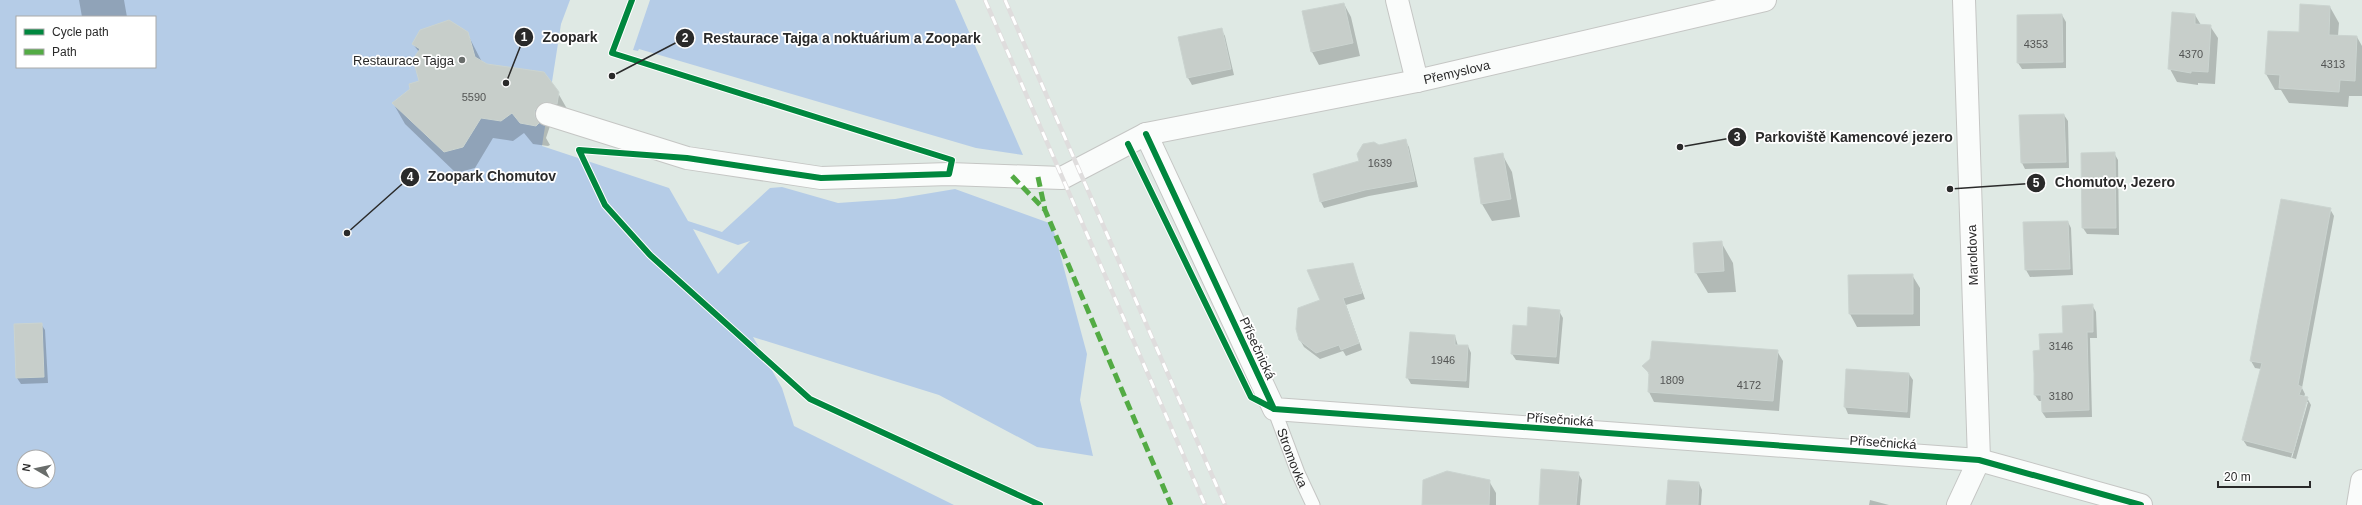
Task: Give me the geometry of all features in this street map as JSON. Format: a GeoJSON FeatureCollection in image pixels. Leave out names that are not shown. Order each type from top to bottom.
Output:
{"type":"FeatureCollection","features":[{"type":"Feature","properties":{"kind":"street"},"geometry":{"type":"LineString","coordinates":[[1397,0],[1417,81]]}},
{"type":"Feature","properties":{"kind":"street","name":"Přemyslova"},"geometry":{"type":"LineString","coordinates":[[547,114],[687,158],[821,178],[949,174],[1062,178],[1146,134],[1417,81],[1765,0]]}},
{"type":"Feature","properties":{"kind":"street","name":"Maroldova"},"geometry":{"type":"LineString","coordinates":[[1958,505],[1979,460],[1964,0]]}},
{"type":"Feature","properties":{"kind":"street","name":"Přísečnická"},"geometry":{"type":"LineString","coordinates":[[1146,134],[1274,409],[1979,460],[2141,505]]}},
{"type":"Feature","properties":{"kind":"street"},"geometry":{"type":"LineString","coordinates":[[2358,505],[2362,482]]}},
{"type":"Feature","properties":{"kind":"lane","name":"Stromovka"},"geometry":{"type":"LineString","coordinates":[[1274,409],[1298,473],[1313,505]]}},
{"type":"Feature","properties":{"kind":"shaded area"},"geometry":{"type":"Polygon","coordinates":[[[0,0],[570,0],[561,24],[542,146],[669,188],[688,221],[722,232],[770,188],[782,187],[838,203],[895,199],[955,189],[1052,224],[1087,354],[1080,400],[1093,456],[1037,447],[939,395],[753,337],[782,388],[794,426],[954,505],[0,505],[0,0]],[[693,229],[718,274],[750,241],[738,245],[693,229]]]}},
{"type":"Feature","properties":{"kind":"shaded area"},"geometry":{"type":"Polygon","coordinates":[[[650,0],[955,0],[1023,155],[976,148],[639,49],[638,51],[633,50],[650,0]]]}},
{"type":"Feature","properties":{"kind":"building"},"geometry":{"type":"Polygon","coordinates":[[[1344,3],[1353,43],[1311,52],[1302,11],[1344,3]]]}},
{"type":"Feature","properties":{"kind":"building"},"geometry":{"type":"Polygon","coordinates":[[[2300,4],[2330,6],[2329,35],[2357,36],[2355,81],[2340,80],[2339,92],[2279,88],[2280,75],[2265,74],[2268,31],[2299,32],[2300,4]]]}},
{"type":"Feature","properties":{"kind":"building"},"geometry":{"type":"Polygon","coordinates":[[[2172,12],[2195,14],[2195,24],[2211,25],[2208,72],[2191,71],[2191,73],[2168,69],[2172,12]]]}},
{"type":"Feature","properties":{"kind":"building"},"geometry":{"type":"Polygon","coordinates":[[[2062,14],[2063,62],[2017,63],[2017,15],[2062,14]]]}},
{"type":"Feature","properties":{"kind":"building"},"geometry":{"type":"Polygon","coordinates":[[[449,20],[468,32],[475,57],[487,64],[544,72],[559,92],[557,104],[544,102],[535,110],[535,117],[539,123],[536,126],[520,123],[512,113],[501,121],[481,118],[463,147],[444,152],[392,103],[410,89],[409,84],[419,81],[413,59],[420,49],[412,44],[420,30],[449,20]]]}},
{"type":"Feature","properties":{"kind":"building"},"geometry":{"type":"Polygon","coordinates":[[[1222,28],[1231,69],[1187,78],[1178,37],[1222,28]]]}},
{"type":"Feature","properties":{"kind":"building"},"geometry":{"type":"Polygon","coordinates":[[[2064,114],[2066,162],[2021,163],[2019,115],[2064,114]]]}},
{"type":"Feature","properties":{"kind":"building"},"geometry":{"type":"Polygon","coordinates":[[[1406,139],[1415,181],[1365,190],[1320,202],[1313,174],[1359,161],[1357,154],[1363,144],[1374,142],[1379,145],[1406,139]]]}},
{"type":"Feature","properties":{"kind":"building"},"geometry":{"type":"Polygon","coordinates":[[[2115,152],[2116,228],[2082,228],[2081,153],[2115,152]]]}},
{"type":"Feature","properties":{"kind":"building"},"geometry":{"type":"Polygon","coordinates":[[[1503,153],[1511,199],[1481,204],[1474,158],[1503,153]]]}},
{"type":"Feature","properties":{"kind":"building"},"geometry":{"type":"Polygon","coordinates":[[[2281,199],[2331,208],[2298,385],[2302,387],[2299,395],[2308,397],[2293,453],[2242,440],[2262,363],[2250,361],[2281,199]]]}},
{"type":"Feature","properties":{"kind":"building"},"geometry":{"type":"Polygon","coordinates":[[[2068,221],[2070,269],[2025,270],[2023,222],[2068,221]]]}},
{"type":"Feature","properties":{"kind":"building"},"geometry":{"type":"Polygon","coordinates":[[[1722,241],[1724,271],[1695,273],[1693,243],[1722,241]]]}},
{"type":"Feature","properties":{"kind":"building"},"geometry":{"type":"Polygon","coordinates":[[[1353,263],[1362,293],[1343,298],[1359,343],[1341,350],[1339,345],[1316,353],[1299,340],[1296,329],[1298,308],[1320,300],[1307,270],[1353,263]]]}},
{"type":"Feature","properties":{"kind":"building"},"geometry":{"type":"Polygon","coordinates":[[[1913,274],[1913,314],[1849,314],[1848,275],[1913,274]]]}},
{"type":"Feature","properties":{"kind":"building"},"geometry":{"type":"Polygon","coordinates":[[[2093,304],[2093,332],[2087,332],[2089,410],[2042,412],[2041,395],[2034,395],[2033,351],[2040,350],[2039,334],[2063,333],[2062,306],[2093,304]]]}},
{"type":"Feature","properties":{"kind":"building"},"geometry":{"type":"Polygon","coordinates":[[[1528,307],[1560,310],[1556,357],[1511,354],[1513,325],[1527,326],[1528,307]]]}},
{"type":"Feature","properties":{"kind":"building"},"geometry":{"type":"Polygon","coordinates":[[[42,323],[44,377],[16,378],[14,324],[42,323]]]}},
{"type":"Feature","properties":{"kind":"building"},"geometry":{"type":"Polygon","coordinates":[[[1410,332],[1455,335],[1455,345],[1468,345],[1466,381],[1406,378],[1410,332]]]}},
{"type":"Feature","properties":{"kind":"building"},"geometry":{"type":"Polygon","coordinates":[[[1652,341],[1778,350],[1773,401],[1648,392],[1649,373],[1642,366],[1650,359],[1652,341]]]}},
{"type":"Feature","properties":{"kind":"building"},"geometry":{"type":"Polygon","coordinates":[[[1846,369],[1909,373],[1907,412],[1844,407],[1846,369]]]}},
{"type":"Feature","properties":{"kind":"building"},"geometry":{"type":"Polygon","coordinates":[[[1541,469],[1579,472],[1576,505],[1539,505],[1541,469]]]}},
{"type":"Feature","properties":{"kind":"building"},"geometry":{"type":"Polygon","coordinates":[[[1447,471],[1490,480],[1489,505],[1422,505],[1423,480],[1447,471]]]}},
{"type":"Feature","properties":{"kind":"building"},"geometry":{"type":"Polygon","coordinates":[[[1668,480],[1699,482],[1698,505],[1666,505],[1668,480]]]}},
{"type":"Feature","properties":{"kind":"railway"},"geometry":{"type":"LineString","coordinates":[[985,0],[1205,505]]}},
{"type":"Feature","properties":{"kind":"railway"},"geometry":{"type":"LineString","coordinates":[[1005,0],[1225,505]]}},
{"type":"Feature","properties":{"kind":"marked path"},"geometry":{"type":"LineString","coordinates":[[1012,176],[1045,210],[1171,505]]}},
{"type":"Feature","properties":{"kind":"marked path"},"geometry":{"type":"LineString","coordinates":[[1038,177],[1045,210]]}},
{"type":"Feature","properties":{"kind":"cycle path"},"geometry":{"type":"LineString","coordinates":[[632,0],[612,53],[952,160],[949,174],[821,178],[687,158],[579,150],[605,205],[650,255],[810,399],[1040,505]]}},
{"type":"Feature","properties":{"kind":"cycle path"},"geometry":{"type":"LineString","coordinates":[[1146,134],[1274,409]]}},
{"type":"Feature","properties":{"kind":"cycle path"},"geometry":{"type":"LineString","coordinates":[[1128,144],[1251,397],[1274,409],[1979,460],[2141,505]]}},
{"type":"Feature","properties":{"kind":"place","name":"Restaurace Tajga"},"geometry":{"type":"Point","coordinates":[462,60]}},
{"type":"Feature","properties":{"kind":"place","name":"Restaurace Tajga a noktuárium a Zoopark"},"geometry":{"type":"Point","coordinates":[612,76]}},
{"type":"Feature","properties":{"kind":"place","name":"Zoopark"},"geometry":{"type":"Point","coordinates":[506,83]}},
{"type":"Feature","properties":{"kind":"place","name":"Parkoviště Kamencové jezero"},"geometry":{"type":"Point","coordinates":[1680,147]}},
{"type":"Feature","properties":{"kind":"place","name":"Chomutov, Jezero"},"geometry":{"type":"Point","coordinates":[1950,189]}},
{"type":"Feature","properties":{"kind":"place","name":"Zoopark Chomutov"},"geometry":{"type":"Point","coordinates":[347,233]}}]}
